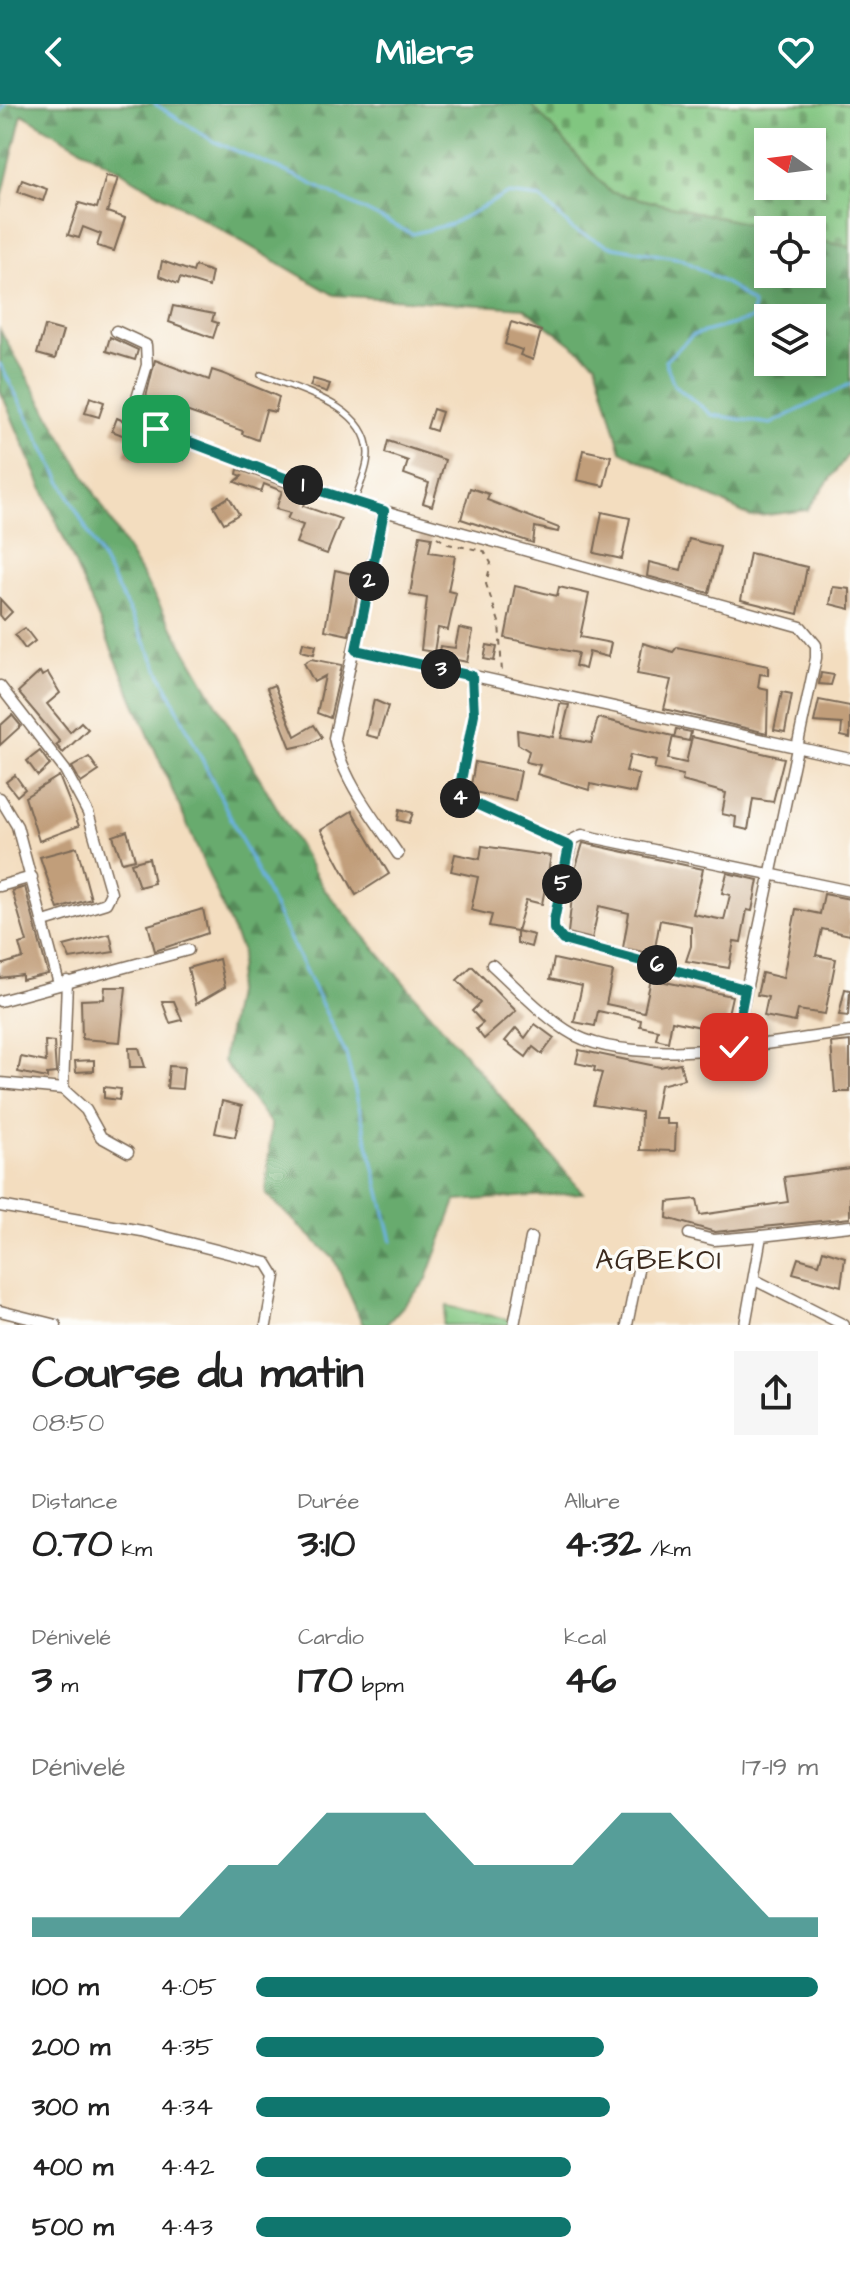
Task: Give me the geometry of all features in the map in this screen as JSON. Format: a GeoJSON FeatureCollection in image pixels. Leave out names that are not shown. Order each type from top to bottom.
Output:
{"type":"FeatureCollection","features":[{"type":"Feature","properties":{"kind":"street"},"geometry":{"type":"LineString","coordinates":[[116,331],[146,345],[147,365],[135,405],[156,429],[353,503],[801,627],[816,645],[816,658],[734,1047]]}},
{"type":"Feature","properties":{"kind":"street"},"geometry":{"type":"LineString","coordinates":[[384,511],[356,650],[334,738],[338,758],[365,809],[398,854]]}},
{"type":"Feature","properties":{"kind":"street"},"geometry":{"type":"LineString","coordinates":[[356,650],[850,759]]}},
{"type":"Feature","properties":{"kind":"street"},"geometry":{"type":"LineString","coordinates":[[0,686],[4,700],[65,770],[88,813],[111,893],[106,903],[44,922]]}},
{"type":"Feature","properties":{"kind":"street"},"geometry":{"type":"LineString","coordinates":[[0,798],[17,826],[63,982],[63,1089]]}},
{"type":"Feature","properties":{"kind":"street"},"geometry":{"type":"LineString","coordinates":[[745,989],[563,940],[554,929],[554,921],[569,846],[582,835],[772,872],[850,891]]}},
{"type":"Feature","properties":{"kind":"street"},"geometry":{"type":"LineString","coordinates":[[0,886],[32,877]]}},
{"type":"Feature","properties":{"kind":"street"},"geometry":{"type":"LineString","coordinates":[[0,1001],[188,950]]}},
{"type":"Feature","properties":{"kind":"street"},"geometry":{"type":"LineString","coordinates":[[492,965],[567,1032],[608,1046],[654,1052],[734,1047],[850,1032]]}},
{"type":"Feature","properties":{"kind":"street"},"geometry":{"type":"LineString","coordinates":[[0,1083],[63,1089],[86,1110],[101,1137],[128,1152]]}},
{"type":"Feature","properties":{"kind":"street"},"geometry":{"type":"LineString","coordinates":[[0,1206],[142,1231],[267,1263],[275,1276],[266,1325]]}},
{"type":"Feature","properties":{"kind":"street"},"geometry":{"type":"LineString","coordinates":[[689,1234],[714,1240],[850,1226]]}},
{"type":"Feature","properties":{"kind":"street"},"geometry":{"type":"LineString","coordinates":[[745,1325],[761,1236]]}},
{"type":"Feature","properties":{"kind":"street"},"geometry":{"type":"LineString","coordinates":[[514,1325],[531,1238]]}},
{"type":"Feature","properties":{"kind":"street"},"geometry":{"type":"LineString","coordinates":[[627,1325],[641,1255]]}},
{"type":"Feature","properties":{"kind":"street"},"geometry":{"type":"LineString","coordinates":[[755,1280],[844,1325]]}},
{"type":"Feature","properties":{"kind":"street"},"geometry":{"type":"LineString","coordinates":[[0,1311],[54,1325]]}},
{"type":"Feature","properties":{"kind":"lane"},"geometry":{"type":"LineString","coordinates":[[261,375],[339,407],[357,426],[368,453],[353,503]]}},
{"type":"Feature","properties":{"kind":"path"},"geometry":{"type":"LineString","coordinates":[[437,537],[448,544],[484,551],[491,563],[486,584],[499,622],[502,683]]}},
{"type":"Feature","properties":{"kind":"path"},"geometry":{"type":"LineString","coordinates":[[472,676],[474,714],[458,796],[569,846]]}},
{"type":"Feature","properties":{"kind":"green space"},"geometry":{"type":"Polygon","coordinates":[[[0,104],[531,104],[610,192],[754,225],[754,288],[826,288],[826,242],[850,247],[850,452],[807,510],[751,517],[621,451],[596,363],[524,308],[334,295],[22,114],[0,206],[0,104]]]}},
{"type":"Feature","properties":{"kind":"green space"},"geometry":{"type":"Polygon","coordinates":[[[531,104],[850,104],[850,247],[826,242],[826,216],[754,216],[754,225],[610,192],[531,104]]]}},
{"type":"Feature","properties":{"kind":"green space"},"geometry":{"type":"Polygon","coordinates":[[[0,330],[324,889],[583,1193],[456,1201],[426,1281],[386,1325],[363,1325],[334,1259],[266,1194],[271,1124],[223,1061],[242,952],[0,390],[0,330]]]}},
{"type":"Feature","properties":{"kind":"green space"},"geometry":{"type":"Polygon","coordinates":[[[447,1306],[511,1320],[510,1325],[443,1325],[447,1306]]]}},
{"type":"Feature","properties":{"kind":"building"},"geometry":{"type":"Polygon","coordinates":[[[106,176],[118,178],[107,212],[125,218],[114,251],[97,246],[101,234],[83,227],[79,238],[68,235],[79,203],[97,208],[106,176]]]}},
{"type":"Feature","properties":{"kind":"building"},"geometry":{"type":"Polygon","coordinates":[[[22,180],[47,189],[43,201],[18,192],[22,180]]]}},
{"type":"Feature","properties":{"kind":"building"},"geometry":{"type":"Polygon","coordinates":[[[162,261],[193,272],[195,266],[212,272],[209,287],[180,278],[178,284],[159,276],[162,261]]]}},
{"type":"Feature","properties":{"kind":"building"},"geometry":{"type":"Polygon","coordinates":[[[173,306],[214,314],[212,321],[218,323],[213,338],[169,322],[173,306]]]}},
{"type":"Feature","properties":{"kind":"building"},"geometry":{"type":"Polygon","coordinates":[[[511,322],[541,331],[533,360],[520,355],[522,350],[505,344],[511,322]]]}},
{"type":"Feature","properties":{"kind":"building"},"geometry":{"type":"Polygon","coordinates":[[[45,326],[63,331],[55,359],[37,354],[45,326]]]}},
{"type":"Feature","properties":{"kind":"building"},"geometry":{"type":"Polygon","coordinates":[[[110,337],[138,350],[135,360],[106,351],[110,337]]]}},
{"type":"Feature","properties":{"kind":"building"},"geometry":{"type":"Polygon","coordinates":[[[155,360],[209,380],[212,370],[270,393],[279,397],[275,412],[266,410],[258,440],[242,434],[243,431],[146,397],[155,360]]]}},
{"type":"Feature","properties":{"kind":"building"},"geometry":{"type":"Polygon","coordinates":[[[313,379],[330,384],[327,392],[310,386],[313,379]]]}},
{"type":"Feature","properties":{"kind":"building"},"geometry":{"type":"Polygon","coordinates":[[[90,397],[104,402],[99,417],[85,413],[90,397]]]}},
{"type":"Feature","properties":{"kind":"building"},"geometry":{"type":"Polygon","coordinates":[[[433,409],[442,412],[436,431],[427,428],[433,409]]]}},
{"type":"Feature","properties":{"kind":"building"},"geometry":{"type":"Polygon","coordinates":[[[117,418],[188,450],[184,460],[147,445],[142,461],[124,455],[130,438],[112,431],[117,418]]]}},
{"type":"Feature","properties":{"kind":"building"},"geometry":{"type":"Polygon","coordinates":[[[388,441],[445,460],[432,506],[423,503],[429,483],[404,474],[408,461],[385,453],[388,441]]]}},
{"type":"Feature","properties":{"kind":"building"},"geometry":{"type":"Polygon","coordinates":[[[583,450],[611,456],[604,486],[577,480],[583,450]]]}},
{"type":"Feature","properties":{"kind":"building"},"geometry":{"type":"Polygon","coordinates":[[[238,469],[307,495],[303,506],[341,519],[327,554],[296,543],[303,525],[287,519],[290,513],[276,509],[282,491],[264,484],[261,492],[235,482],[242,476],[237,474],[238,469]]]}},
{"type":"Feature","properties":{"kind":"building"},"geometry":{"type":"Polygon","coordinates":[[[470,488],[489,494],[487,500],[559,528],[558,532],[535,527],[533,543],[461,519],[470,488]]]}},
{"type":"Feature","properties":{"kind":"building"},"geometry":{"type":"Polygon","coordinates":[[[229,497],[239,514],[224,523],[214,506],[229,497]]]}},
{"type":"Feature","properties":{"kind":"building"},"geometry":{"type":"Polygon","coordinates":[[[602,512],[630,518],[622,559],[594,553],[602,512]]]}},
{"type":"Feature","properties":{"kind":"building"},"geometry":{"type":"Polygon","coordinates":[[[420,535],[432,537],[429,552],[455,556],[448,591],[456,593],[448,630],[438,628],[434,652],[421,650],[427,598],[410,595],[420,535]]]}},
{"type":"Feature","properties":{"kind":"building"},"geometry":{"type":"Polygon","coordinates":[[[689,539],[720,547],[709,593],[647,576],[649,562],[681,570],[689,539]]]}},
{"type":"Feature","properties":{"kind":"building"},"geometry":{"type":"Polygon","coordinates":[[[750,553],[807,567],[798,614],[741,600],[750,553]]]}},
{"type":"Feature","properties":{"kind":"building"},"geometry":{"type":"Polygon","coordinates":[[[335,570],[361,576],[349,635],[325,630],[335,570]]]}},
{"type":"Feature","properties":{"kind":"building"},"geometry":{"type":"Polygon","coordinates":[[[515,586],[557,596],[559,587],[589,594],[580,637],[611,643],[608,657],[589,652],[585,669],[575,666],[578,653],[505,638],[515,586]]]}},
{"type":"Feature","properties":{"kind":"building"},"geometry":{"type":"Polygon","coordinates":[[[833,587],[850,589],[850,609],[830,604],[833,587]]]}},
{"type":"Feature","properties":{"kind":"building"},"geometry":{"type":"Polygon","coordinates":[[[0,599],[12,612],[4,620],[0,615],[0,599]]]}},
{"type":"Feature","properties":{"kind":"building"},"geometry":{"type":"Polygon","coordinates":[[[25,628],[35,641],[25,649],[15,635],[25,628]]]}},
{"type":"Feature","properties":{"kind":"building"},"geometry":{"type":"Polygon","coordinates":[[[459,628],[473,631],[467,662],[438,656],[440,646],[455,648],[459,628]]]}},
{"type":"Feature","properties":{"kind":"building"},"geometry":{"type":"Polygon","coordinates":[[[303,642],[316,645],[314,654],[301,651],[303,642]]]}},
{"type":"Feature","properties":{"kind":"building"},"geometry":{"type":"Polygon","coordinates":[[[643,643],[673,652],[677,647],[768,666],[768,675],[760,674],[758,687],[768,689],[767,733],[664,709],[671,680],[637,674],[643,643]]]}},
{"type":"Feature","properties":{"kind":"building"},"geometry":{"type":"Polygon","coordinates":[[[487,645],[497,647],[494,661],[484,659],[487,645]]]}},
{"type":"Feature","properties":{"kind":"building"},"geometry":{"type":"Polygon","coordinates":[[[311,659],[342,665],[330,718],[317,713],[325,676],[314,682],[304,663],[311,659]]]}},
{"type":"Feature","properties":{"kind":"building"},"geometry":{"type":"Polygon","coordinates":[[[40,672],[42,676],[48,673],[60,693],[47,704],[70,732],[81,722],[88,729],[63,753],[56,745],[60,742],[18,692],[40,672]]]}},
{"type":"Feature","properties":{"kind":"building"},"geometry":{"type":"Polygon","coordinates":[[[821,673],[834,675],[831,685],[819,684],[821,673]]]}},
{"type":"Feature","properties":{"kind":"building"},"geometry":{"type":"Polygon","coordinates":[[[274,685],[295,736],[314,725],[322,737],[310,744],[291,748],[267,688],[274,685]]]}},
{"type":"Feature","properties":{"kind":"building"},"geometry":{"type":"Polygon","coordinates":[[[782,692],[792,694],[785,732],[774,730],[782,692]]]}},
{"type":"Feature","properties":{"kind":"building"},"geometry":{"type":"Polygon","coordinates":[[[374,700],[388,706],[378,738],[366,735],[374,700]]]}},
{"type":"Feature","properties":{"kind":"building"},"geometry":{"type":"Polygon","coordinates":[[[819,700],[850,706],[850,738],[841,736],[842,724],[814,722],[819,700]]]}},
{"type":"Feature","properties":{"kind":"building"},"geometry":{"type":"Polygon","coordinates":[[[560,704],[569,705],[561,738],[591,743],[598,718],[673,736],[668,759],[686,763],[692,737],[784,758],[773,802],[753,799],[748,830],[735,827],[736,817],[722,814],[726,793],[682,781],[683,775],[654,769],[656,761],[630,755],[626,771],[639,775],[635,793],[590,784],[589,790],[537,774],[540,765],[526,762],[529,751],[518,744],[517,730],[553,737],[560,704]]]}},
{"type":"Feature","properties":{"kind":"building"},"geometry":{"type":"Polygon","coordinates":[[[12,715],[21,726],[0,745],[0,726],[12,715]]]}},
{"type":"Feature","properties":{"kind":"building"},"geometry":{"type":"Polygon","coordinates":[[[676,729],[691,732],[689,741],[674,738],[676,729]]]}},
{"type":"Feature","properties":{"kind":"building"},"geometry":{"type":"Polygon","coordinates":[[[40,751],[50,765],[38,776],[27,761],[40,751]]]}},
{"type":"Feature","properties":{"kind":"building"},"geometry":{"type":"Polygon","coordinates":[[[89,757],[99,771],[81,783],[72,767],[89,757]]]}},
{"type":"Feature","properties":{"kind":"building"},"geometry":{"type":"Polygon","coordinates":[[[475,762],[521,771],[515,801],[470,791],[475,762]]]}},
{"type":"Feature","properties":{"kind":"building"},"geometry":{"type":"Polygon","coordinates":[[[15,775],[25,789],[17,796],[6,782],[15,775]]]}},
{"type":"Feature","properties":{"kind":"building"},"geometry":{"type":"Polygon","coordinates":[[[59,776],[79,826],[39,841],[25,797],[59,776]]]}},
{"type":"Feature","properties":{"kind":"building"},"geometry":{"type":"Polygon","coordinates":[[[400,809],[413,813],[409,823],[398,820],[400,809]]]}},
{"type":"Feature","properties":{"kind":"building"},"geometry":{"type":"Polygon","coordinates":[[[352,811],[389,874],[356,895],[321,830],[352,811]]]}},
{"type":"Feature","properties":{"kind":"building"},"geometry":{"type":"Polygon","coordinates":[[[127,831],[135,859],[122,862],[113,836],[127,831]]]}},
{"type":"Feature","properties":{"kind":"building"},"geometry":{"type":"Polygon","coordinates":[[[583,843],[703,869],[693,914],[724,920],[730,895],[722,893],[727,873],[758,880],[752,911],[747,910],[741,942],[734,941],[729,968],[686,961],[691,946],[691,926],[660,920],[654,954],[623,948],[629,913],[599,906],[592,939],[568,933],[575,870],[583,843]]]}},
{"type":"Feature","properties":{"kind":"building"},"geometry":{"type":"Polygon","coordinates":[[[482,846],[551,856],[542,904],[526,900],[517,931],[489,926],[492,915],[471,910],[478,877],[451,871],[455,854],[480,859],[482,846]]]}},
{"type":"Feature","properties":{"kind":"building"},"geometry":{"type":"Polygon","coordinates":[[[77,847],[91,899],[58,909],[40,857],[77,847]]]}},
{"type":"Feature","properties":{"kind":"building"},"geometry":{"type":"Polygon","coordinates":[[[149,858],[154,883],[139,887],[131,863],[149,858]]]}},
{"type":"Feature","properties":{"kind":"building"},"geometry":{"type":"Polygon","coordinates":[[[25,887],[48,974],[22,980],[22,975],[0,978],[0,965],[23,958],[19,944],[27,942],[12,891],[25,887]]]}},
{"type":"Feature","properties":{"kind":"building"},"geometry":{"type":"Polygon","coordinates":[[[824,894],[850,899],[850,935],[822,929],[816,955],[836,959],[825,1014],[798,1010],[795,1022],[764,1016],[768,997],[757,995],[762,973],[783,978],[796,909],[820,914],[824,894]]]}},
{"type":"Feature","properties":{"kind":"building"},"geometry":{"type":"Polygon","coordinates":[[[203,909],[208,933],[155,951],[148,925],[203,909]]]}},
{"type":"Feature","properties":{"kind":"building"},"geometry":{"type":"Polygon","coordinates":[[[517,931],[534,935],[531,947],[517,943],[517,931]]]}},
{"type":"Feature","properties":{"kind":"building"},"geometry":{"type":"Polygon","coordinates":[[[110,934],[114,952],[70,959],[64,946],[110,934]]]}},
{"type":"Feature","properties":{"kind":"building"},"geometry":{"type":"Polygon","coordinates":[[[219,959],[225,987],[196,1004],[188,968],[219,959]]]}},
{"type":"Feature","properties":{"kind":"building"},"geometry":{"type":"Polygon","coordinates":[[[554,959],[613,972],[606,1004],[644,1012],[651,979],[732,996],[724,1032],[672,1021],[668,1042],[656,1039],[658,1030],[640,1026],[641,1020],[598,1011],[595,1026],[574,1022],[582,986],[550,979],[554,959]]]}},
{"type":"Feature","properties":{"kind":"building"},"geometry":{"type":"Polygon","coordinates":[[[472,966],[516,1011],[484,1039],[476,1029],[483,1023],[472,1011],[480,1003],[457,980],[472,966]]]}},
{"type":"Feature","properties":{"kind":"building"},"geometry":{"type":"Polygon","coordinates":[[[105,987],[126,987],[120,1042],[82,1039],[81,1000],[104,999],[105,987]]]}},
{"type":"Feature","properties":{"kind":"building"},"geometry":{"type":"Polygon","coordinates":[[[845,989],[850,990],[848,1016],[839,1015],[845,989]]]}},
{"type":"Feature","properties":{"kind":"building"},"geometry":{"type":"Polygon","coordinates":[[[162,1001],[174,1001],[182,1020],[170,1023],[162,1001]]]}},
{"type":"Feature","properties":{"kind":"building"},"geometry":{"type":"Polygon","coordinates":[[[535,1024],[554,1038],[542,1054],[533,1047],[526,1057],[505,1041],[516,1028],[525,1038],[535,1024]]]}},
{"type":"Feature","properties":{"kind":"building"},"geometry":{"type":"Polygon","coordinates":[[[45,1041],[54,1042],[56,1073],[47,1074],[47,1078],[18,1072],[21,1057],[46,1062],[45,1041]]]}},
{"type":"Feature","properties":{"kind":"building"},"geometry":{"type":"Polygon","coordinates":[[[850,1041],[850,1092],[835,1092],[831,1043],[850,1041]]]}},
{"type":"Feature","properties":{"kind":"building"},"geometry":{"type":"Polygon","coordinates":[[[129,1048],[139,1048],[145,1067],[130,1067],[129,1048]]]}},
{"type":"Feature","properties":{"kind":"building"},"geometry":{"type":"Polygon","coordinates":[[[579,1050],[660,1067],[680,1063],[684,1079],[660,1085],[654,1118],[666,1118],[666,1124],[676,1124],[675,1151],[640,1150],[641,1112],[593,1105],[602,1073],[594,1071],[595,1067],[576,1063],[579,1050]]]}},
{"type":"Feature","properties":{"kind":"building"},"geometry":{"type":"Polygon","coordinates":[[[94,1060],[94,1071],[76,1072],[75,1061],[94,1060]]]}},
{"type":"Feature","properties":{"kind":"building"},"geometry":{"type":"Polygon","coordinates":[[[169,1066],[184,1067],[182,1089],[167,1088],[169,1066]]]}},
{"type":"Feature","properties":{"kind":"building"},"geometry":{"type":"Polygon","coordinates":[[[104,1087],[121,1089],[119,1100],[104,1098],[104,1087]]]}},
{"type":"Feature","properties":{"kind":"building"},"geometry":{"type":"Polygon","coordinates":[[[222,1101],[242,1106],[235,1137],[215,1133],[222,1101]]]}},
{"type":"Feature","properties":{"kind":"building"},"geometry":{"type":"Polygon","coordinates":[[[850,1168],[850,1218],[715,1232],[667,1218],[668,1202],[697,1199],[700,1215],[788,1202],[784,1177],[850,1168]]]}},
{"type":"Feature","properties":{"kind":"building"},"geometry":{"type":"Polygon","coordinates":[[[823,1250],[845,1257],[841,1286],[793,1273],[798,1258],[819,1264],[823,1250]]]}},
{"type":"Feature","properties":{"kind":"waterway"},"geometry":{"type":"LineString","coordinates":[[0,111],[5,104]]}},
{"type":"Feature","properties":{"kind":"waterway"},"geometry":{"type":"LineString","coordinates":[[155,104],[213,141],[296,176],[412,234],[451,224],[507,194],[541,198],[573,230],[609,246],[682,259],[732,287],[753,304],[752,319],[693,335],[665,361],[674,385],[712,415],[771,424],[850,384]]}},
{"type":"Feature","properties":{"kind":"waterway"},"geometry":{"type":"LineString","coordinates":[[0,364],[138,628],[346,1054],[392,1241]]}},
{"type":"Feature","properties":{"kind":"district","name":"AGBEKOI"},"geometry":{"type":"Point","coordinates":[659,1260]}},
{"type":"Feature","properties":{"kind":"route"},"geometry":{"type":"LineString","coordinates":[[156,429],[311,488],[384,511],[356,650],[472,676],[474,714],[457,787],[458,796],[464,802],[569,846],[554,921],[554,929],[563,940],[745,989],[734,1047]]}}]}
